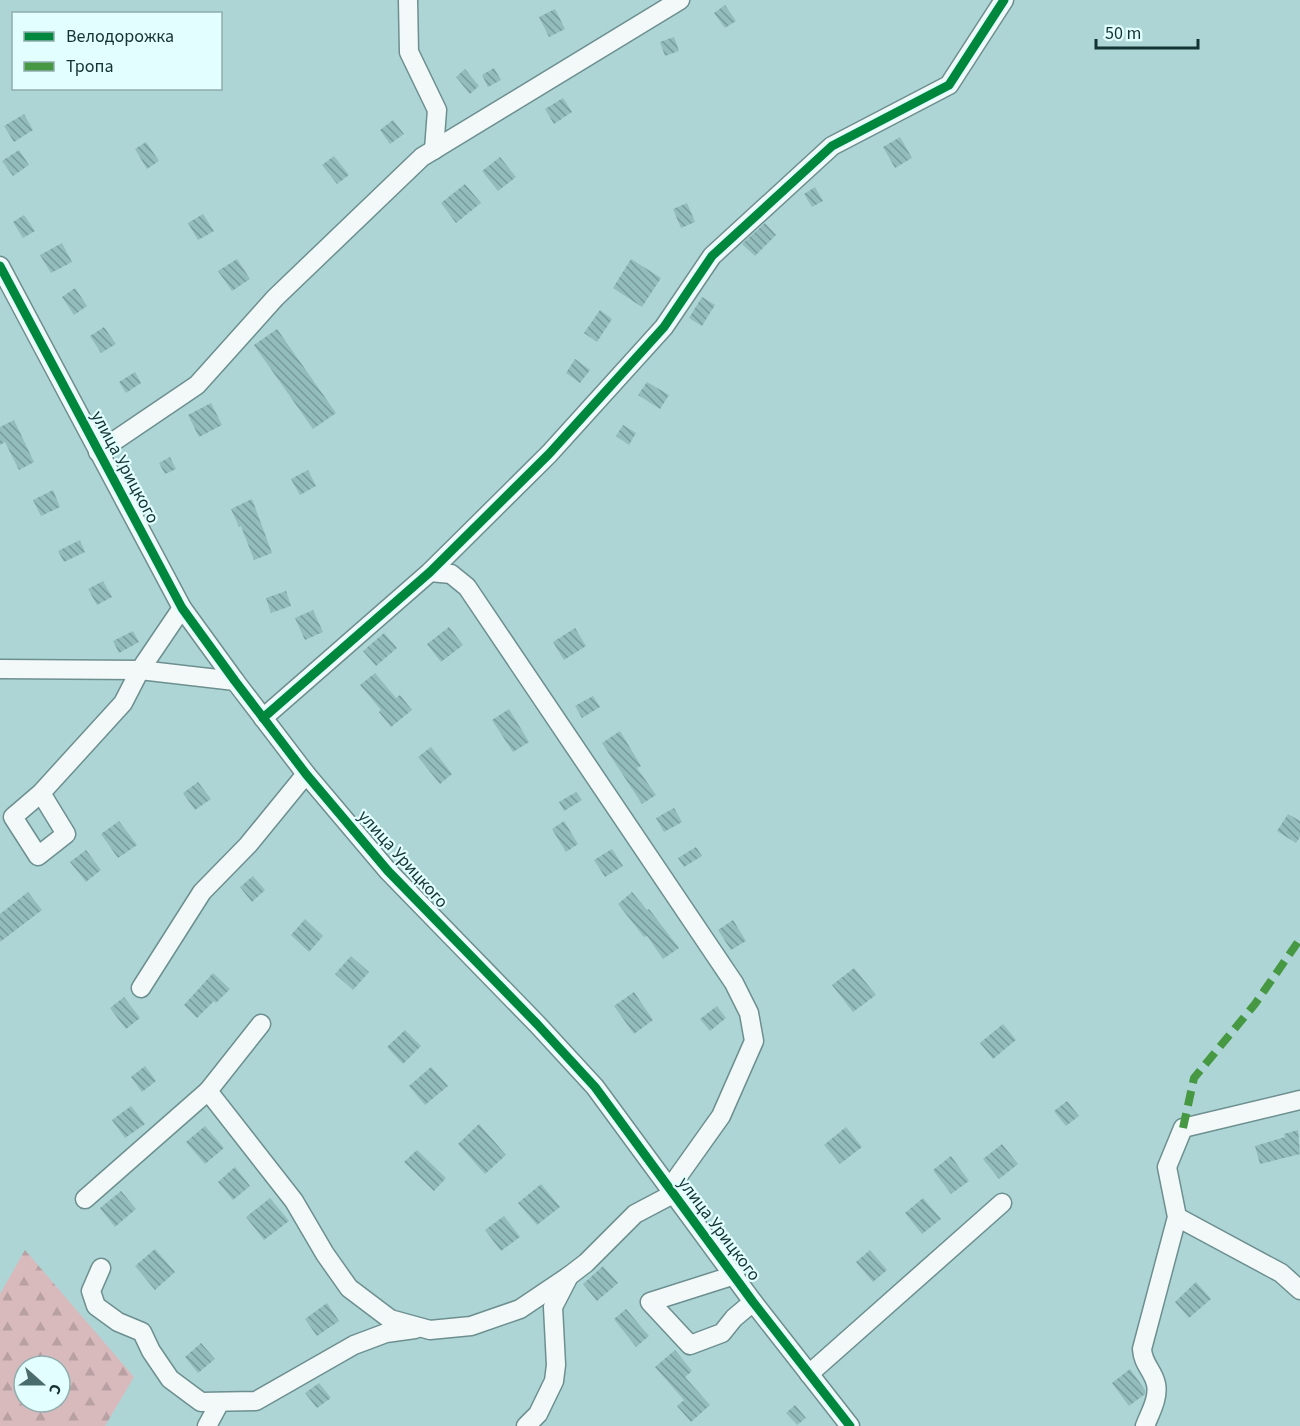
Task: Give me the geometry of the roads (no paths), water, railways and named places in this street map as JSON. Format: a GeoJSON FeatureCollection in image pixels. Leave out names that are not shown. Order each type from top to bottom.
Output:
{"type":"FeatureCollection","features":[{"type":"Feature","properties":{"kind":"street"},"geometry":{"type":"LineString","coordinates":[[408,0],[409,52],[437,110],[434,150]]}},
{"type":"Feature","properties":{"kind":"street"},"geometry":{"type":"LineString","coordinates":[[98,452],[197,385],[275,298],[422,157],[680,0]]}},
{"type":"Feature","properties":{"kind":"street"},"geometry":{"type":"LineString","coordinates":[[263,718],[430,572],[549,454],[664,327],[712,256],[832,146],[949,85],[1004,0]]}},
{"type":"Feature","properties":{"kind":"street","name":"улица Урицкого"},"geometry":{"type":"LineString","coordinates":[[0,266],[182,608],[235,681],[306,774],[388,871],[537,1024],[595,1088],[753,1302],[850,1426]]}},
{"type":"Feature","properties":{"kind":"street"},"geometry":{"type":"LineString","coordinates":[[208,1091],[294,1201],[349,1288],[390,1319],[430,1330],[471,1326],[520,1309],[586,1263],[634,1214],[671,1191],[721,1116],[754,1041],[749,1013],[734,983],[467,587],[451,574],[430,572]]}},
{"type":"Feature","properties":{"kind":"street"},"geometry":{"type":"LineString","coordinates":[[41,793],[123,703],[140,670],[182,608]]}},
{"type":"Feature","properties":{"kind":"street"},"geometry":{"type":"LineString","coordinates":[[0,669],[140,670],[235,681]]}},
{"type":"Feature","properties":{"kind":"street"},"geometry":{"type":"LineString","coordinates":[[141,988],[202,892],[248,845],[306,774]]}},
{"type":"Feature","properties":{"kind":"street"},"geometry":{"type":"LineString","coordinates":[[85,1199],[208,1091],[261,1024]]}},
{"type":"Feature","properties":{"kind":"street"},"geometry":{"type":"LineString","coordinates":[[1145,1426],[1156,1397],[1156,1383],[1143,1359],[1142,1348],[1177,1217],[1167,1167],[1183,1128],[1300,1100]]}},
{"type":"Feature","properties":{"kind":"street"},"geometry":{"type":"LineString","coordinates":[[809,1374],[1002,1203]]}},
{"type":"Feature","properties":{"kind":"street"},"geometry":{"type":"LineString","coordinates":[[1177,1217],[1281,1273],[1300,1290]]}},
{"type":"Feature","properties":{"kind":"street"},"geometry":{"type":"LineString","coordinates":[[101,1268],[91,1292],[96,1306],[118,1322],[142,1332],[151,1351],[170,1379],[201,1402],[256,1401],[354,1345],[386,1333],[423,1328]]}},
{"type":"Feature","properties":{"kind":"street"},"geometry":{"type":"LineString","coordinates":[[1281,1273],[1300,1268]]}},
{"type":"Feature","properties":{"kind":"street"},"geometry":{"type":"LineString","coordinates":[[735,1275],[650,1302],[690,1345],[722,1333],[734,1318],[753,1302]]}},
{"type":"Feature","properties":{"kind":"street"},"geometry":{"type":"LineString","coordinates":[[525,1426],[538,1414],[554,1381],[556,1365],[553,1307],[568,1276]]}},
{"type":"Feature","properties":{"kind":"street"},"geometry":{"type":"LineString","coordinates":[[207,1426],[220,1402]]}}]}
